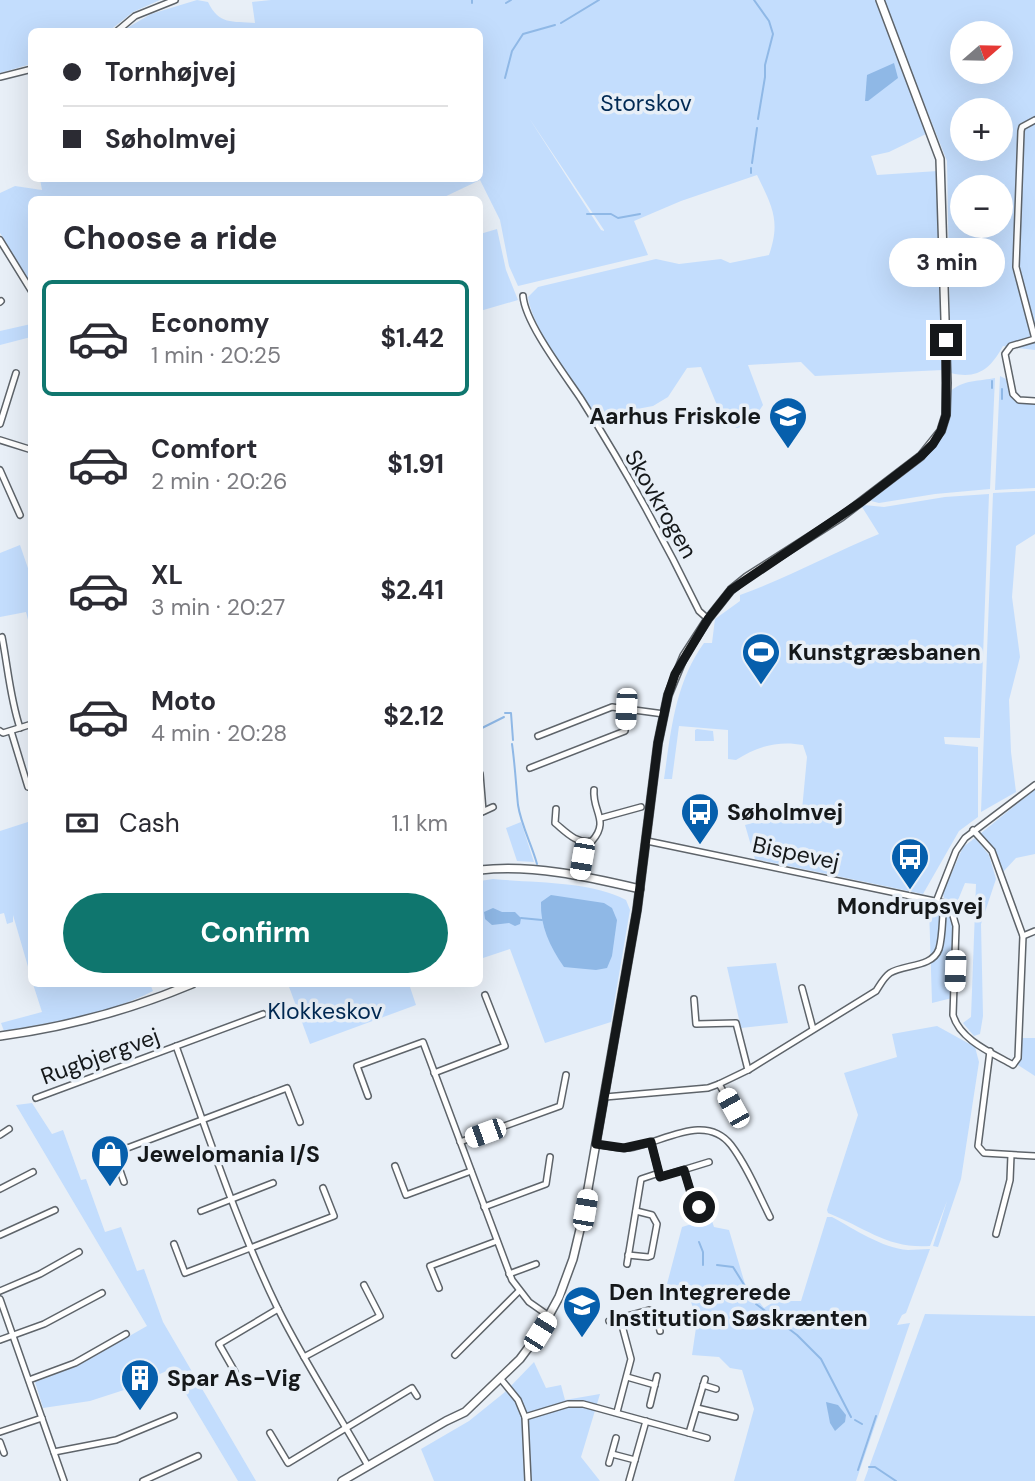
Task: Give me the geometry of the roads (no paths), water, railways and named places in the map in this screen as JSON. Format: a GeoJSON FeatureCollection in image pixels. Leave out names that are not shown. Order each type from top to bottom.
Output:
{"type":"FeatureCollection","features":[{"type":"Feature","properties":{"kind":"street"},"geometry":{"type":"LineString","coordinates":[[121,28],[135,16],[175,0]]}},
{"type":"Feature","properties":{"kind":"street"},"geometry":{"type":"LineString","coordinates":[[342,1481],[465,1412],[520,1359],[549,1317],[573,1259],[605,1097],[640,889],[658,743],[675,674],[708,619],[731,590],[841,517],[921,456],[941,431],[946,415],[947,383],[940,159],[880,0]]}},
{"type":"Feature","properties":{"kind":"street"},"geometry":{"type":"LineString","coordinates":[[0,77],[28,70]]}},
{"type":"Feature","properties":{"kind":"street"},"geometry":{"type":"LineString","coordinates":[[1035,121],[1022,127],[1021,131],[1016,267],[1035,339],[1010,346],[1005,354],[1013,394],[1019,400],[1035,401]]}},
{"type":"Feature","properties":{"kind":"street"},"geometry":{"type":"LineString","coordinates":[[0,240],[3,249],[28,286]]}},
{"type":"Feature","properties":{"kind":"street","name":"Skovkrogen"},"geometry":{"type":"LineString","coordinates":[[523,296],[525,307],[549,352],[581,399],[661,536],[699,611],[708,619]]}},
{"type":"Feature","properties":{"kind":"street"},"geometry":{"type":"LineString","coordinates":[[0,424],[16,373]]}},
{"type":"Feature","properties":{"kind":"street"},"geometry":{"type":"LineString","coordinates":[[0,440],[28,449]]}},
{"type":"Feature","properties":{"kind":"street"},"geometry":{"type":"LineString","coordinates":[[0,470],[20,515]]}},
{"type":"Feature","properties":{"kind":"street"},"geometry":{"type":"LineString","coordinates":[[0,638],[2,637],[8,681],[20,728]]}},
{"type":"Feature","properties":{"kind":"street"},"geometry":{"type":"LineString","coordinates":[[538,736],[606,708],[664,714]]}},
{"type":"Feature","properties":{"kind":"street"},"geometry":{"type":"LineString","coordinates":[[530,768],[625,731],[626,709]]}},
{"type":"Feature","properties":{"kind":"street"},"geometry":{"type":"LineString","coordinates":[[0,731],[4,733],[28,725]]}},
{"type":"Feature","properties":{"kind":"street"},"geometry":{"type":"LineString","coordinates":[[11,731],[28,787]]}},
{"type":"Feature","properties":{"kind":"street"},"geometry":{"type":"LineString","coordinates":[[936,902],[956,851],[965,838],[1035,785]]}},
{"type":"Feature","properties":{"kind":"street"},"geometry":{"type":"LineString","coordinates":[[556,809],[555,823],[570,836],[585,843],[592,841],[601,818],[595,805],[594,790]]}},
{"type":"Feature","properties":{"kind":"street"},"geometry":{"type":"LineString","coordinates":[[483,812],[493,807]]}},
{"type":"Feature","properties":{"kind":"street"},"geometry":{"type":"LineString","coordinates":[[601,818],[641,807]]}},
{"type":"Feature","properties":{"kind":"street"},"geometry":{"type":"LineString","coordinates":[[944,904],[952,912],[956,926],[955,1022],[964,1034],[1013,1065],[1018,1058],[1023,936],[992,851],[973,830]]}},
{"type":"Feature","properties":{"kind":"street","name":"Bispevej"},"geometry":{"type":"LineString","coordinates":[[647,841],[944,904]]}},
{"type":"Feature","properties":{"kind":"street"},"geometry":{"type":"LineString","coordinates":[[579,876],[585,843]]}},
{"type":"Feature","properties":{"kind":"street"},"geometry":{"type":"LineString","coordinates":[[483,870],[522,868],[579,876],[640,889]]}},
{"type":"Feature","properties":{"kind":"street"},"geometry":{"type":"LineString","coordinates":[[605,1097],[708,1088],[748,1070],[877,991],[892,971],[935,956],[939,949],[944,904]]}},
{"type":"Feature","properties":{"kind":"street"},"geometry":{"type":"LineString","coordinates":[[1023,936],[1035,931]]}},
{"type":"Feature","properties":{"kind":"street"},"geometry":{"type":"LineString","coordinates":[[0,1036],[95,1019],[184,987]]}},
{"type":"Feature","properties":{"kind":"street"},"geometry":{"type":"LineString","coordinates":[[802,988],[813,1029]]}},
{"type":"Feature","properties":{"kind":"street"},"geometry":{"type":"LineString","coordinates":[[434,1073],[505,1046],[485,995]]}},
{"type":"Feature","properties":{"kind":"street"},"geometry":{"type":"LineString","coordinates":[[694,999],[696,1024],[736,1023],[748,1070]]}},
{"type":"Feature","properties":{"kind":"street","name":"Rugbjergvej"},"geometry":{"type":"LineString","coordinates":[[36,1098],[263,1014]]}},
{"type":"Feature","properties":{"kind":"street"},"geometry":{"type":"LineString","coordinates":[[368,1096],[358,1066],[422,1042],[509,1274],[534,1307],[549,1317]]}},
{"type":"Feature","properties":{"kind":"street","name":"Rugbjergvej"},"geometry":{"type":"LineString","coordinates":[[176,1046],[251,1249],[278,1309],[368,1466]]}},
{"type":"Feature","properties":{"kind":"street"},"geometry":{"type":"LineString","coordinates":[[989,1051],[978,1146],[984,1153],[1035,1156]]}},
{"type":"Feature","properties":{"kind":"street"},"geometry":{"type":"LineString","coordinates":[[460,1142],[560,1106],[566,1075]]}},
{"type":"Feature","properties":{"kind":"street"},"geometry":{"type":"LineString","coordinates":[[719,1084],[733,1108]]}},
{"type":"Feature","properties":{"kind":"street"},"geometry":{"type":"LineString","coordinates":[[124,1182],[114,1153],[287,1088],[300,1122]]}},
{"type":"Feature","properties":{"kind":"street"},"geometry":{"type":"LineString","coordinates":[[0,1135],[9,1129]]}},
{"type":"Feature","properties":{"kind":"street"},"geometry":{"type":"LineString","coordinates":[[596,1144],[624,1148],[692,1130],[705,1129],[715,1132],[729,1142],[737,1154],[770,1217]]}},
{"type":"Feature","properties":{"kind":"street"},"geometry":{"type":"LineString","coordinates":[[651,1142],[660,1177],[709,1162]]}},
{"type":"Feature","properties":{"kind":"street"},"geometry":{"type":"LineString","coordinates":[[996,1234],[1010,1180],[1011,1154]]}},
{"type":"Feature","properties":{"kind":"street"},"geometry":{"type":"LineString","coordinates":[[484,1207],[546,1184],[550,1157]]}},
{"type":"Feature","properties":{"kind":"street"},"geometry":{"type":"LineString","coordinates":[[395,1166],[406,1195],[471,1171]]}},
{"type":"Feature","properties":{"kind":"street"},"geometry":{"type":"LineString","coordinates":[[684,1170],[694,1203],[703,1217]]}},
{"type":"Feature","properties":{"kind":"street"},"geometry":{"type":"LineString","coordinates":[[0,1189],[33,1172]]}},
{"type":"Feature","properties":{"kind":"street"},"geometry":{"type":"LineString","coordinates":[[627,1264],[642,1179],[659,1173]]}},
{"type":"Feature","properties":{"kind":"street"},"geometry":{"type":"LineString","coordinates":[[201,1211],[272,1183]]}},
{"type":"Feature","properties":{"kind":"street"},"geometry":{"type":"LineString","coordinates":[[174,1244],[185,1273],[251,1249],[334,1216],[323,1188]]}},
{"type":"Feature","properties":{"kind":"street"},"geometry":{"type":"LineString","coordinates":[[0,1235],[55,1210]]}},
{"type":"Feature","properties":{"kind":"street"},"geometry":{"type":"LineString","coordinates":[[628,1255],[651,1255],[657,1224],[652,1215],[636,1211]]}},
{"type":"Feature","properties":{"kind":"street"},"geometry":{"type":"LineString","coordinates":[[439,1288],[430,1266],[497,1241]]}},
{"type":"Feature","properties":{"kind":"street"},"geometry":{"type":"LineString","coordinates":[[0,1290],[40,1274],[79,1252]]}},
{"type":"Feature","properties":{"kind":"street"},"geometry":{"type":"LineString","coordinates":[[509,1274],[537,1264]]}},
{"type":"Feature","properties":{"kind":"street"},"geometry":{"type":"LineString","coordinates":[[304,1357],[380,1316],[364,1285]]}},
{"type":"Feature","properties":{"kind":"street"},"geometry":{"type":"LineString","coordinates":[[455,1355],[519,1290]]}},
{"type":"Feature","properties":{"kind":"street"},"geometry":{"type":"LineString","coordinates":[[0,1340],[44,1324],[102,1293]]}},
{"type":"Feature","properties":{"kind":"street"},"geometry":{"type":"LineString","coordinates":[[0,1298],[64,1481]]}},
{"type":"Feature","properties":{"kind":"street"},"geometry":{"type":"LineString","coordinates":[[235,1372],[219,1344],[278,1309]]}},
{"type":"Feature","properties":{"kind":"street"},"geometry":{"type":"LineString","coordinates":[[609,1321],[649,1310],[665,1310]]}},
{"type":"Feature","properties":{"kind":"street"},"geometry":{"type":"LineString","coordinates":[[656,1312],[660,1331]]}},
{"type":"Feature","properties":{"kind":"street"},"geometry":{"type":"LineString","coordinates":[[617,1412],[631,1359],[620,1318]]}},
{"type":"Feature","properties":{"kind":"street"},"geometry":{"type":"LineString","coordinates":[[29,1380],[75,1363],[126,1334]]}},
{"type":"Feature","properties":{"kind":"street"},"geometry":{"type":"LineString","coordinates":[[650,1405],[657,1376]]}},
{"type":"Feature","properties":{"kind":"street"},"geometry":{"type":"LineString","coordinates":[[627,1377],[655,1385]]}},
{"type":"Feature","properties":{"kind":"street"},"geometry":{"type":"LineString","coordinates":[[500,1378],[517,1399],[525,1417],[528,1481]]}},
{"type":"Feature","properties":{"kind":"street"},"geometry":{"type":"LineString","coordinates":[[689,1433],[704,1382],[716,1389]]}},
{"type":"Feature","properties":{"kind":"street"},"geometry":{"type":"LineString","coordinates":[[270,1433],[288,1463],[412,1388],[417,1396]]}},
{"type":"Feature","properties":{"kind":"street"},"geometry":{"type":"LineString","coordinates":[[525,1417],[576,1403],[707,1438]]}},
{"type":"Feature","properties":{"kind":"street"},"geometry":{"type":"LineString","coordinates":[[697,1408],[735,1417]]}},
{"type":"Feature","properties":{"kind":"street"},"geometry":{"type":"LineString","coordinates":[[54,1452],[116,1440],[174,1416]]}},
{"type":"Feature","properties":{"kind":"street"},"geometry":{"type":"LineString","coordinates":[[0,1432],[42,1418]]}},
{"type":"Feature","properties":{"kind":"street"},"geometry":{"type":"LineString","coordinates":[[629,1481],[646,1421]]}},
{"type":"Feature","properties":{"kind":"street"},"geometry":{"type":"LineString","coordinates":[[609,1463],[616,1438]]}},
{"type":"Feature","properties":{"kind":"street"},"geometry":{"type":"LineString","coordinates":[[0,1442],[4,1453]]}},
{"type":"Feature","properties":{"kind":"street"},"geometry":{"type":"LineString","coordinates":[[612,1454],[635,1460]]}},
{"type":"Feature","properties":{"kind":"street"},"geometry":{"type":"LineString","coordinates":[[144,1481],[198,1455]]}},
{"type":"Feature","properties":{"kind":"waterway"},"geometry":{"type":"LineString","coordinates":[[506,3],[511,0]]}},
{"type":"Feature","properties":{"kind":"waterway"},"geometry":{"type":"LineString","coordinates":[[561,23],[599,0]]}},
{"type":"Feature","properties":{"kind":"waterway"},"geometry":{"type":"LineString","coordinates":[[754,0],[769,21],[773,34],[765,65],[758,119]]}},
{"type":"Feature","properties":{"kind":"waterway"},"geometry":{"type":"LineString","coordinates":[[505,78],[512,51],[523,34],[555,25]]}},
{"type":"Feature","properties":{"kind":"waterway"},"geometry":{"type":"LineString","coordinates":[[752,163],[757,128]]}},
{"type":"Feature","properties":{"kind":"waterway"},"geometry":{"type":"LineString","coordinates":[[751,168],[751,173]]}},
{"type":"Feature","properties":{"kind":"waterway"},"geometry":{"type":"LineString","coordinates":[[587,214],[611,214],[618,218],[640,214]]}},
{"type":"Feature","properties":{"kind":"waterway"},"geometry":{"type":"LineString","coordinates":[[992,381],[992,388]]}},
{"type":"Feature","properties":{"kind":"waterway"},"geometry":{"type":"LineString","coordinates":[[1002,389],[1002,399]]}},
{"type":"Feature","properties":{"kind":"waterway"},"geometry":{"type":"LineString","coordinates":[[505,713],[511,713],[513,740]]}},
{"type":"Feature","properties":{"kind":"waterway"},"geometry":{"type":"LineString","coordinates":[[483,728],[504,717]]}},
{"type":"Feature","properties":{"kind":"waterway"},"geometry":{"type":"LineString","coordinates":[[512,744],[519,812],[537,864]]}},
{"type":"Feature","properties":{"kind":"waterway"},"geometry":{"type":"LineString","coordinates":[[521,918],[542,920]]}},
{"type":"Feature","properties":{"kind":"waterway"},"geometry":{"type":"LineString","coordinates":[[699,1242],[703,1252],[703,1265]]}},
{"type":"Feature","properties":{"kind":"waterway"},"geometry":{"type":"LineString","coordinates":[[717,1265],[733,1267],[753,1299]]}},
{"type":"Feature","properties":{"kind":"waterway"},"geometry":{"type":"LineString","coordinates":[[756,1304],[797,1335],[821,1359],[851,1417]]}},
{"type":"Feature","properties":{"kind":"waterway"},"geometry":{"type":"LineString","coordinates":[[858,1470],[876,1416]]}},
{"type":"Feature","properties":{"kind":"waterway"},"geometry":{"type":"LineString","coordinates":[[855,1420],[862,1424]]}},
{"type":"Feature","properties":{"kind":"waterway"},"geometry":{"type":"LineString","coordinates":[[869,1467],[875,1467],[896,1481]]}},
{"type":"Feature","properties":{"kind":"place","name":"Aarhus Friskole"},"geometry":{"type":"Point","coordinates":[788,450]}},
{"type":"Feature","properties":{"kind":"place","name":"Kunstgræsbanen"},"geometry":{"type":"Point","coordinates":[761,686]}},
{"type":"Feature","properties":{"kind":"place","name":"Søholmvej"},"geometry":{"type":"Point","coordinates":[700,846]}},
{"type":"Feature","properties":{"kind":"place","name":"Mondrupsvej"},"geometry":{"type":"Point","coordinates":[910,891]}},
{"type":"Feature","properties":{"kind":"place","name":"Jewelomania I/S"},"geometry":{"type":"Point","coordinates":[110,1188]}},
{"type":"Feature","properties":{"kind":"place","name":"Den Integrerede Institution Søskrænten"},"geometry":{"type":"Point","coordinates":[582,1339]}},
{"type":"Feature","properties":{"kind":"place","name":"Spar As-Vig"},"geometry":{"type":"Point","coordinates":[140,1412]}},
{"type":"Feature","properties":{"kind":"park label","name":"Storskov"},"geometry":{"type":"Point","coordinates":[646,103]}},
{"type":"Feature","properties":{"kind":"park label","name":"Klokkeskov"},"geometry":{"type":"Point","coordinates":[325,1011]}}]}
